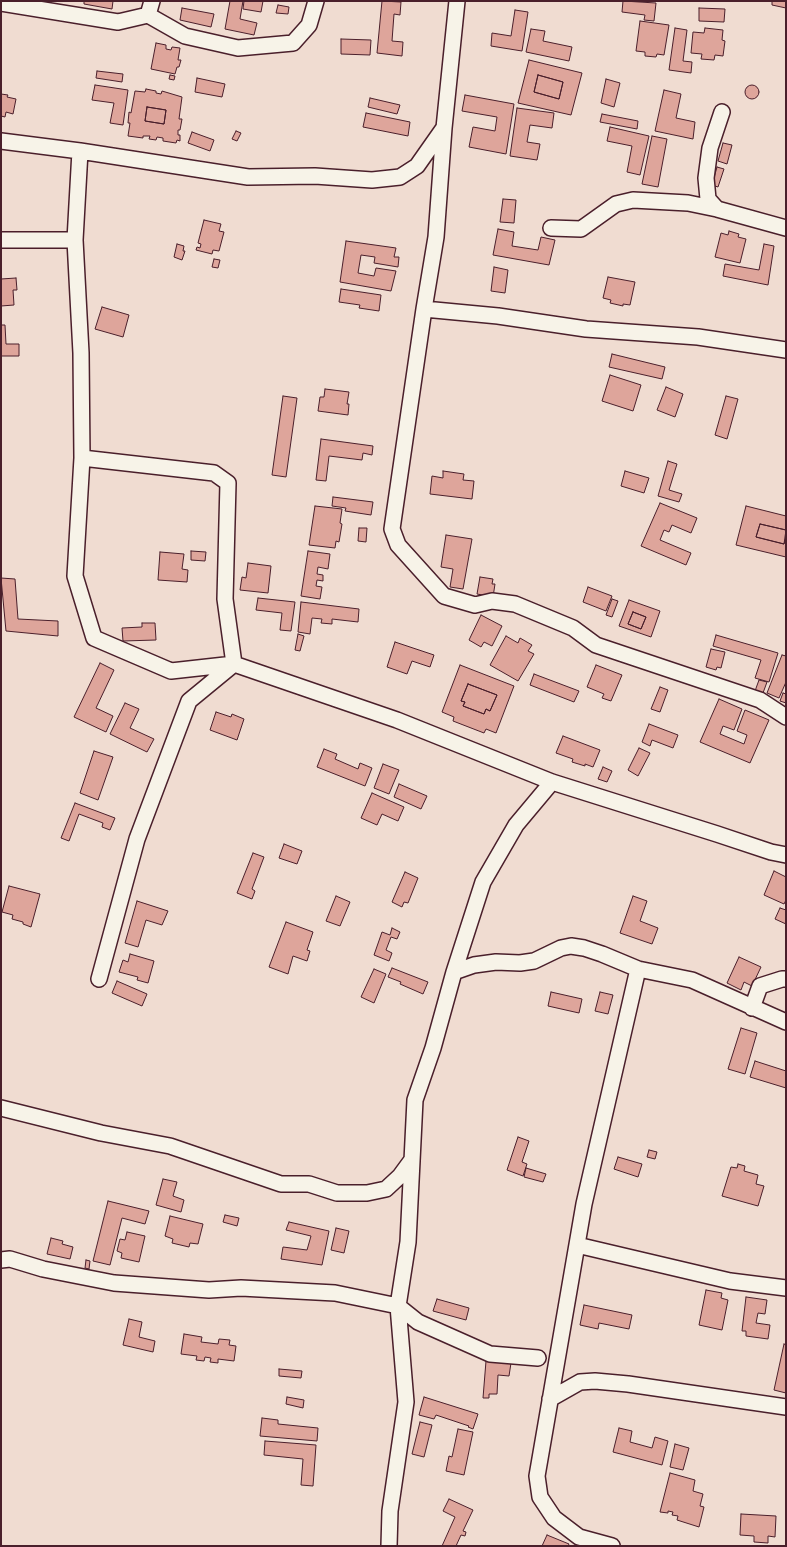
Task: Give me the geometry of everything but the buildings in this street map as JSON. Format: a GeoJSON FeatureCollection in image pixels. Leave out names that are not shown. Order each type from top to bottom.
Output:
{"type":"FeatureCollection","features":[{"type":"Feature","properties":{"kind":"street"},"geometry":{"type":"LineString","coordinates":[[1,3],[118,22],[150,8],[185,36],[238,48],[293,43],[309,25],[316,1]]}},
{"type":"Feature","properties":{"kind":"street"},"geometry":{"type":"LineString","coordinates":[[457,1],[444,128],[436,238],[424,309],[392,529],[398,545],[444,596],[475,605],[492,601],[515,604],[573,628],[596,645],[760,700],[786,717]]}},
{"type":"Feature","properties":{"kind":"street"},"geometry":{"type":"LineString","coordinates":[[717,209],[708,199],[706,178],[710,148],[722,112]]}},
{"type":"Feature","properties":{"kind":"street"},"geometry":{"type":"LineString","coordinates":[[1,141],[80,151],[248,177],[315,176],[372,180],[400,177],[417,166],[444,128]]}},
{"type":"Feature","properties":{"kind":"street"},"geometry":{"type":"LineString","coordinates":[[80,151],[75,240],[81,352],[82,458],[75,576],[94,638],[171,671],[234,664],[397,720],[552,782],[771,852],[786,855]]}},
{"type":"Feature","properties":{"kind":"street"},"geometry":{"type":"LineString","coordinates":[[550,228],[581,229],[616,204],[633,200],[688,203],[717,209],[786,228]]}},
{"type":"Feature","properties":{"kind":"street"},"geometry":{"type":"LineString","coordinates":[[1,240],[75,240]]}},
{"type":"Feature","properties":{"kind":"street"},"geometry":{"type":"LineString","coordinates":[[424,309],[498,316],[586,330],[698,337],[786,350]]}},
{"type":"Feature","properties":{"kind":"street"},"geometry":{"type":"LineString","coordinates":[[82,458],[214,473],[228,484],[225,599],[234,664]]}},
{"type":"Feature","properties":{"kind":"street"},"geometry":{"type":"LineString","coordinates":[[99,979],[137,839],[189,701],[234,664]]}},
{"type":"Feature","properties":{"kind":"street"},"geometry":{"type":"LineString","coordinates":[[389,1546],[390,1511],[406,1402],[398,1306],[408,1242],[415,1100],[433,1048],[454,972],[483,882],[516,824],[552,782]]}},
{"type":"Feature","properties":{"kind":"street"},"geometry":{"type":"LineString","coordinates":[[454,972],[474,965],[496,962],[520,963],[534,961],[561,948],[571,946],[584,948],[602,954],[638,969],[692,980],[786,1022]]}},
{"type":"Feature","properties":{"kind":"street"},"geometry":{"type":"LineString","coordinates":[[612,1546],[579,1537],[554,1518],[540,1497],[537,1476],[584,1204],[638,969]]}},
{"type":"Feature","properties":{"kind":"street"},"geometry":{"type":"LineString","coordinates":[[752,1008],[760,986],[786,979]]}},
{"type":"Feature","properties":{"kind":"street"},"geometry":{"type":"LineString","coordinates":[[1,1108],[101,1133],[170,1146],[281,1184],[309,1184],[337,1193],[367,1193],[386,1189],[400,1176],[411,1161]]}},
{"type":"Feature","properties":{"kind":"street"},"geometry":{"type":"LineString","coordinates":[[577,1245],[730,1281],[786,1288]]}},
{"type":"Feature","properties":{"kind":"street"},"geometry":{"type":"LineString","coordinates":[[1,1260],[10,1259],[43,1269],[114,1282],[209,1290],[241,1288],[334,1293],[398,1306],[418,1322],[490,1354],[538,1358]]}},
{"type":"Feature","properties":{"kind":"street"},"geometry":{"type":"LineString","coordinates":[[550,1399],[580,1382],[595,1381],[628,1384],[786,1408]]}}]}
